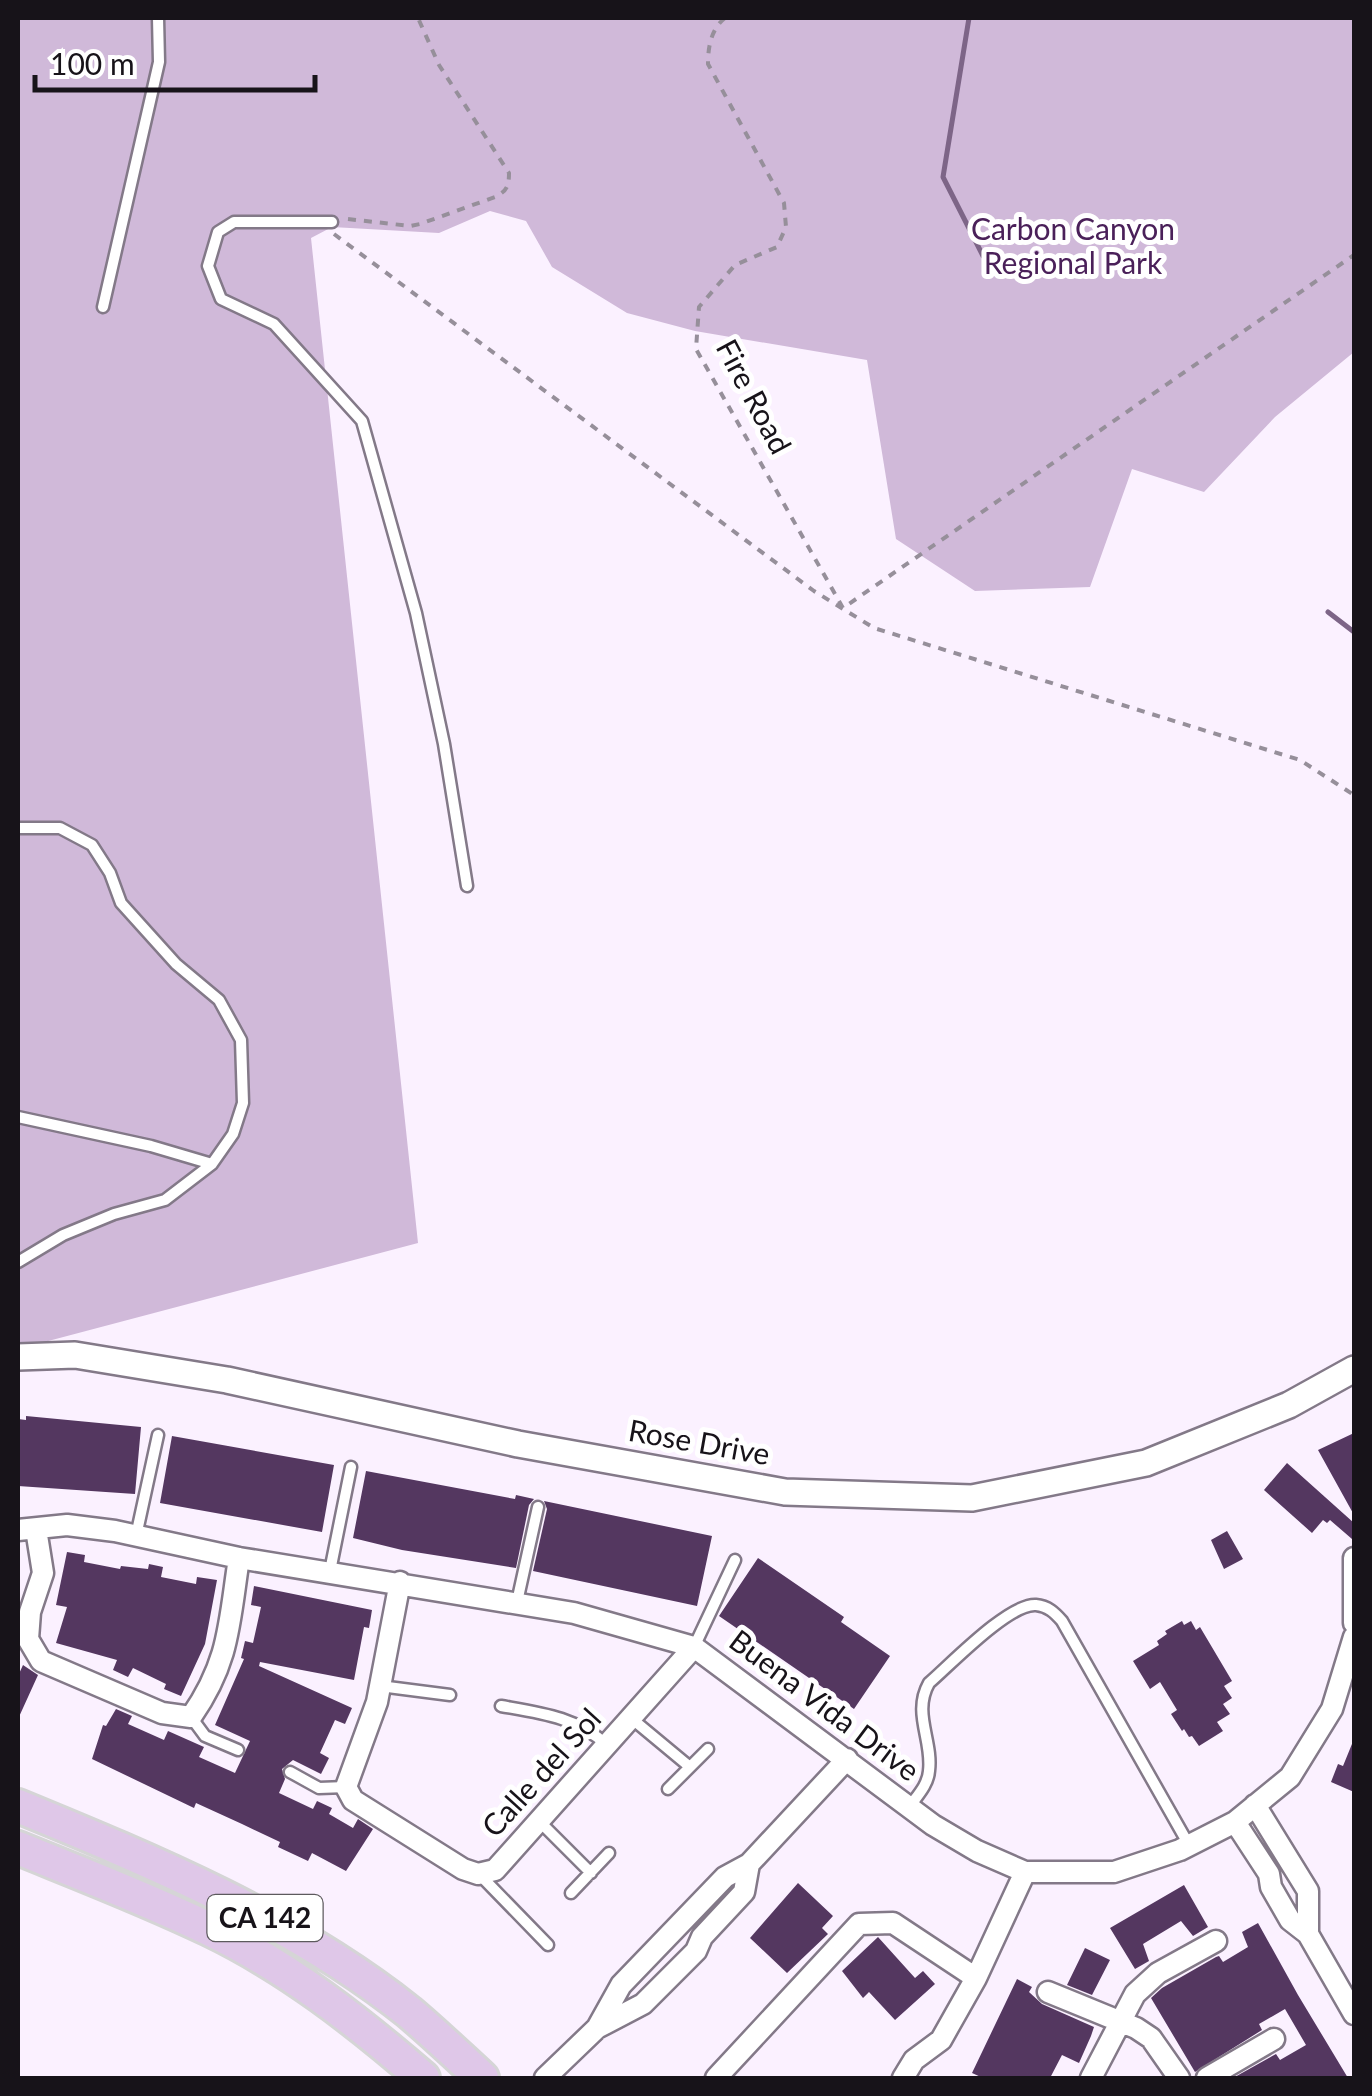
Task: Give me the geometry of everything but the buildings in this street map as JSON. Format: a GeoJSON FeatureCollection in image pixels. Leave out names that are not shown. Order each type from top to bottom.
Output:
{"type":"FeatureCollection","features":[{"type":"Feature","properties":{"kind":"main road","name":"CA 142"},"geometry":{"type":"LineString","coordinates":[[18,1806],[150,1860],[316,1948],[408,2012],[482,2078]]}},
{"type":"Feature","properties":{"kind":"main road","name":"CA 142"},"geometry":{"type":"LineString","coordinates":[[18,1848],[212,1930],[293,1977],[360,2024],[423,2078]]}},
{"type":"Feature","properties":{"kind":"street","name":"Rose Drive"},"geometry":{"type":"LineString","coordinates":[[18,1356],[75,1355],[226,1380],[518,1444],[784,1492],[972,1498],[1146,1463],[1289,1404],[1354,1369]]}},
{"type":"Feature","properties":{"kind":"street","name":"Buena Vida Drive"},"geometry":{"type":"LineString","coordinates":[[27,1529],[67,1526],[136,1536],[239,1558],[517,1602],[574,1613],[694,1647],[933,1825],[977,1851],[1025,1872],[1114,1872],[1189,1845],[1235,1822],[1290,1777],[1332,1709],[1354,1637]]}},
{"type":"Feature","properties":{"kind":"street"},"geometry":{"type":"LineString","coordinates":[[27,1529],[42,1573],[30,1612],[26,1645],[41,1660],[145,1706],[191,1717],[212,1688],[225,1653],[239,1558]]}},
{"type":"Feature","properties":{"kind":"street"},"geometry":{"type":"LineString","coordinates":[[1354,1558],[1354,1623]]}},
{"type":"Feature","properties":{"kind":"street"},"geometry":{"type":"LineString","coordinates":[[346,1787],[380,1686],[400,1582]]}},
{"type":"Feature","properties":{"kind":"street","name":"Calle del Sol"},"geometry":{"type":"LineString","coordinates":[[346,1787],[353,1800],[463,1869],[478,1874],[495,1870],[694,1647]]}},
{"type":"Feature","properties":{"kind":"street"},"geometry":{"type":"LineString","coordinates":[[545,2078],[597,2028],[621,1985],[726,1877],[749,1864],[847,1759]]}},
{"type":"Feature","properties":{"kind":"street"},"geometry":{"type":"LineString","coordinates":[[1256,1805],[1308,1891],[1308,1934]]}},
{"type":"Feature","properties":{"kind":"street"},"geometry":{"type":"LineString","coordinates":[[1235,1822],[1269,1874],[1271,1886],[1290,1920],[1308,1934],[1354,2014]]}},
{"type":"Feature","properties":{"kind":"street"},"geometry":{"type":"LineString","coordinates":[[903,2078],[914,2060],[941,2040],[976,1978],[1025,1872]]}},
{"type":"Feature","properties":{"kind":"street"},"geometry":{"type":"LineString","coordinates":[[716,2078],[859,1924],[893,1923],[976,1978]]}},
{"type":"Feature","properties":{"kind":"street"},"geometry":{"type":"LineString","coordinates":[[1091,2078],[1135,1994],[1158,1973],[1216,1941]]}},
{"type":"Feature","properties":{"kind":"street"},"geometry":{"type":"LineString","coordinates":[[1048,1992],[1151,2038],[1179,2078]]}},
{"type":"Feature","properties":{"kind":"street"},"geometry":{"type":"LineString","coordinates":[[1206,2078],[1274,2039]]}},
{"type":"Feature","properties":{"kind":"lane"},"geometry":{"type":"LineString","coordinates":[[103,307],[159,62],[158,18]]}},
{"type":"Feature","properties":{"kind":"lane"},"geometry":{"type":"LineString","coordinates":[[332,222],[234,222],[218,232],[208,266],[220,300],[274,324],[362,421],[419,626],[444,744],[467,886]]}},
{"type":"Feature","properties":{"kind":"lane"},"geometry":{"type":"LineString","coordinates":[[18,828],[60,828],[92,845],[110,873],[121,903],[176,964],[219,1000],[241,1040],[243,1103],[233,1134],[212,1164],[165,1200],[114,1214],[62,1236],[18,1262]]}},
{"type":"Feature","properties":{"kind":"lane"},"geometry":{"type":"LineString","coordinates":[[18,1116],[212,1164]]}},
{"type":"Feature","properties":{"kind":"lane"},"geometry":{"type":"LineString","coordinates":[[136,1536],[158,1435]]}},
{"type":"Feature","properties":{"kind":"lane"},"geometry":{"type":"LineString","coordinates":[[330,1571],[351,1468]]}},
{"type":"Feature","properties":{"kind":"lane"},"geometry":{"type":"LineString","coordinates":[[517,1602],[538,1507]]}},
{"type":"Feature","properties":{"kind":"lane"},"geometry":{"type":"LineString","coordinates":[[694,1647],[735,1560]]}},
{"type":"Feature","properties":{"kind":"lane"},"geometry":{"type":"LineString","coordinates":[[910,1806],[930,1768],[922,1694],[929,1683],[1003,1618],[1023,1606],[1036,1605],[1052,1610],[1062,1621],[1189,1845]]}},
{"type":"Feature","properties":{"kind":"lane"},"geometry":{"type":"LineString","coordinates":[[380,1686],[450,1696]]}},
{"type":"Feature","properties":{"kind":"lane"},"geometry":{"type":"LineString","coordinates":[[501,1706],[560,1716],[590,1730],[607,1744]]}},
{"type":"Feature","properties":{"kind":"lane"},"geometry":{"type":"LineString","coordinates":[[191,1717],[205,1736],[238,1750]]}},
{"type":"Feature","properties":{"kind":"lane"},"geometry":{"type":"LineString","coordinates":[[631,1718],[690,1767]]}},
{"type":"Feature","properties":{"kind":"lane"},"geometry":{"type":"LineString","coordinates":[[668,1789],[708,1749]]}},
{"type":"Feature","properties":{"kind":"lane"},"geometry":{"type":"LineString","coordinates":[[290,1772],[319,1788],[346,1787]]}},
{"type":"Feature","properties":{"kind":"lane"},"geometry":{"type":"LineString","coordinates":[[539,1821],[591,1872]]}},
{"type":"Feature","properties":{"kind":"lane"},"geometry":{"type":"LineString","coordinates":[[571,1894],[609,1853]]}},
{"type":"Feature","properties":{"kind":"lane"},"geometry":{"type":"LineString","coordinates":[[478,1874],[548,1945]]}},
{"type":"Feature","properties":{"kind":"path"},"geometry":{"type":"LineString","coordinates":[[418,18],[438,65],[509,173],[509,183],[505,192],[495,197],[420,224],[339,219],[332,222],[333,234],[814,591],[874,628],[1300,760],[1354,795]]}},
{"type":"Feature","properties":{"kind":"path","name":"Fire Road"},"geometry":{"type":"LineString","coordinates":[[726,18],[717,24],[708,48],[708,64],[784,203],[786,227],[777,247],[734,266],[699,307],[696,349],[843,608]]}},
{"type":"Feature","properties":{"kind":"path"},"geometry":{"type":"LineString","coordinates":[[843,608],[1354,254]]}},
{"type":"Feature","properties":{"kind":"green space","name":"Carbon Canyon Regional Park"},"geometry":{"type":"Polygon","coordinates":[[[18,18],[1354,18],[1354,352],[1275,417],[1204,492],[1132,469],[1090,587],[975,591],[896,539],[867,360],[695,331],[627,313],[552,267],[526,221],[490,211],[439,233],[332,227],[311,238],[418,1243],[18,1349],[18,18]]]}},
{"type":"Feature","properties":{"kind":"waterway"},"geometry":{"type":"LineString","coordinates":[[969,18],[943,177],[983,256]]}},
{"type":"Feature","properties":{"kind":"waterway"},"geometry":{"type":"LineString","coordinates":[[1328,612],[1354,632]]}}]}
